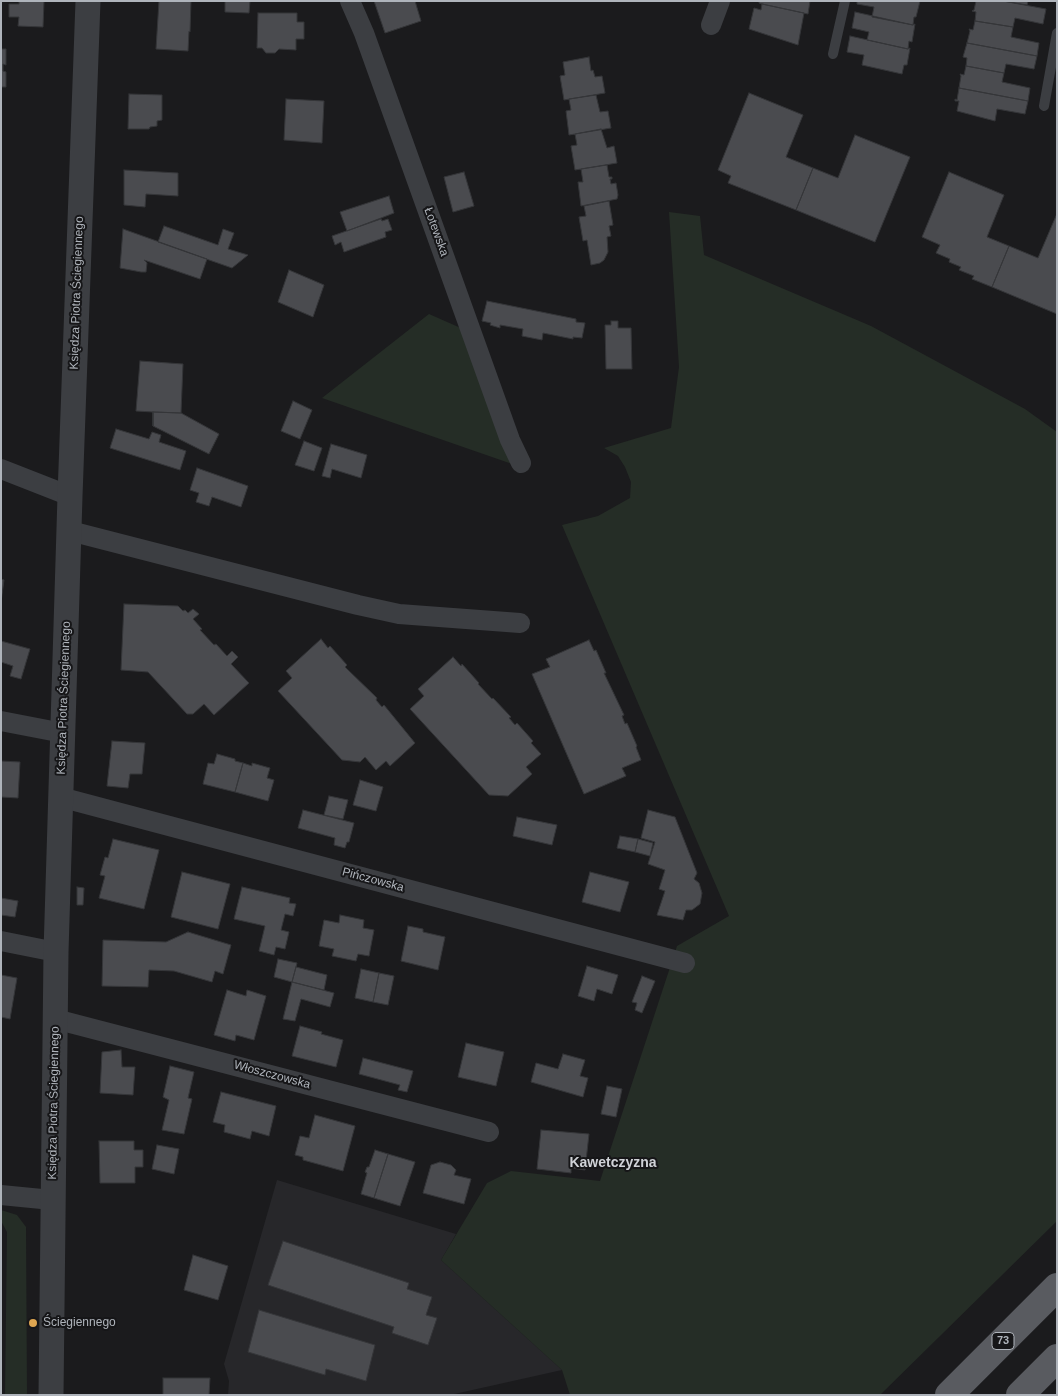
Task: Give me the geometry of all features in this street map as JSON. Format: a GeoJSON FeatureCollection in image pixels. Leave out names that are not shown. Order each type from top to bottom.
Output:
{"type":"FeatureCollection","features":[{"type":"Feature","properties":{"kind":"main road","name":"73"},"geometry":{"type":"LineString","coordinates":[[949,1395],[1057,1287]]}},
{"type":"Feature","properties":{"kind":"main road"},"geometry":{"type":"LineString","coordinates":[[1020,1395],[1057,1358]]}},
{"type":"Feature","properties":{"kind":"street","name":"Księdza Piotra Ściegiennego"},"geometry":{"type":"LineString","coordinates":[[51,1395],[52,1200],[60,797],[88,1]]}},
{"type":"Feature","properties":{"kind":"street","name":"Łotewska"},"geometry":{"type":"LineString","coordinates":[[350,1],[364,33],[510,440],[521,463]]}},
{"type":"Feature","properties":{"kind":"street"},"geometry":{"type":"LineString","coordinates":[[711,25],[720,1]]}},
{"type":"Feature","properties":{"kind":"street"},"geometry":{"type":"LineString","coordinates":[[1,469],[70,496]]}},
{"type":"Feature","properties":{"kind":"street"},"geometry":{"type":"LineString","coordinates":[[70,531],[398,614],[520,622]]}},
{"type":"Feature","properties":{"kind":"street"},"geometry":{"type":"LineString","coordinates":[[1,721],[63,733]]}},
{"type":"Feature","properties":{"kind":"street","name":"Pińczowska"},"geometry":{"type":"LineString","coordinates":[[60,797],[685,963]]}},
{"type":"Feature","properties":{"kind":"street"},"geometry":{"type":"LineString","coordinates":[[1,941],[56,952]]}},
{"type":"Feature","properties":{"kind":"street","name":"Włoszczowska"},"geometry":{"type":"LineString","coordinates":[[55,1019],[489,1132]]}},
{"type":"Feature","properties":{"kind":"street"},"geometry":{"type":"LineString","coordinates":[[1,1195],[52,1200]]}},
{"type":"Feature","properties":{"kind":"lane"},"geometry":{"type":"LineString","coordinates":[[833,54],[844,1]]}},
{"type":"Feature","properties":{"kind":"lane"},"geometry":{"type":"LineString","coordinates":[[1044,106],[1057,33]]}},
{"type":"Feature","properties":{"kind":"shaded area"},"geometry":{"type":"Polygon","coordinates":[[[669,212],[700,216],[704,255],[871,326],[1025,409],[1057,432],[1057,1221],[880,1395],[570,1395],[562,1370],[441,1260],[487,1183],[511,1171],[600,1181],[677,946],[729,916],[562,525],[598,516],[630,498],[631,482],[625,467],[618,456],[604,448],[671,428],[679,367],[669,212]]]}},
{"type":"Feature","properties":{"kind":"shaded area"},"geometry":{"type":"Polygon","coordinates":[[[429,314],[463,329],[515,465],[322,398],[429,314]]]}},
{"type":"Feature","properties":{"kind":"shaded area"},"geometry":{"type":"Polygon","coordinates":[[[277,1180],[456,1234],[441,1260],[562,1370],[450,1395],[228,1395],[229,1381],[224,1364],[277,1180]]]}},
{"type":"Feature","properties":{"kind":"shaded area"},"geometry":{"type":"Polygon","coordinates":[[[1,1210],[17,1215],[26,1227],[27,1395],[5,1395],[7,1232],[1,1221],[1,1210]]]}},
{"type":"Feature","properties":{"kind":"building"},"geometry":{"type":"Polygon","coordinates":[[[19,1],[44,1],[43,27],[18,26],[19,17],[9,17],[9,4],[19,4],[19,1]]]}},
{"type":"Feature","properties":{"kind":"building"},"geometry":{"type":"Polygon","coordinates":[[[159,1],[191,1],[188,51],[156,49],[159,1]]]}},
{"type":"Feature","properties":{"kind":"building"},"geometry":{"type":"Polygon","coordinates":[[[225,1],[250,1],[249,13],[225,12],[225,1]]]}},
{"type":"Feature","properties":{"kind":"building"},"geometry":{"type":"Polygon","coordinates":[[[374,1],[415,1],[421,21],[385,33],[374,1]]]}},
{"type":"Feature","properties":{"kind":"building"},"geometry":{"type":"Polygon","coordinates":[[[759,1],[810,1],[808,14],[762,4],[759,1]]]}},
{"type":"Feature","properties":{"kind":"building"},"geometry":{"type":"Polygon","coordinates":[[[857,1],[920,1],[913,25],[872,17],[874,7],[857,4],[857,1]]]}},
{"type":"Feature","properties":{"kind":"building"},"geometry":{"type":"Polygon","coordinates":[[[976,1],[1003,1],[1046,9],[1043,24],[1015,18],[1013,27],[975,21],[976,12],[972,11],[976,1]]]}},
{"type":"Feature","properties":{"kind":"building"},"geometry":{"type":"Polygon","coordinates":[[[1003,1],[1028,1],[1027,5],[1003,1]]]}},
{"type":"Feature","properties":{"kind":"building"},"geometry":{"type":"Polygon","coordinates":[[[762,4],[804,13],[798,45],[749,29],[754,8],[761,10],[762,4]]]}},
{"type":"Feature","properties":{"kind":"building"},"geometry":{"type":"Polygon","coordinates":[[[855,12],[915,24],[912,42],[909,41],[908,49],[867,40],[869,32],[852,28],[855,12]]]}},
{"type":"Feature","properties":{"kind":"building"},"geometry":{"type":"Polygon","coordinates":[[[258,13],[297,13],[297,22],[304,22],[304,39],[296,39],[296,50],[279,49],[275,53],[266,53],[262,48],[257,48],[258,13]]]}},
{"type":"Feature","properties":{"kind":"building"},"geometry":{"type":"Polygon","coordinates":[[[975,21],[1013,27],[1011,37],[1039,43],[1037,56],[967,43],[969,29],[973,30],[975,21]]]}},
{"type":"Feature","properties":{"kind":"building"},"geometry":{"type":"Polygon","coordinates":[[[850,36],[910,48],[907,65],[904,65],[902,74],[862,65],[864,55],[847,52],[850,36]]]}},
{"type":"Feature","properties":{"kind":"building"},"geometry":{"type":"Polygon","coordinates":[[[967,43],[1037,56],[1034,69],[1006,64],[1004,73],[966,66],[967,58],[963,57],[967,43]]]}},
{"type":"Feature","properties":{"kind":"building"},"geometry":{"type":"Polygon","coordinates":[[[1,49],[6,49],[6,65],[3,64],[3,71],[6,72],[6,87],[1,87],[1,49]]]}},
{"type":"Feature","properties":{"kind":"building"},"geometry":{"type":"Polygon","coordinates":[[[589,57],[591,71],[593,70],[595,77],[602,76],[605,93],[564,100],[560,76],[565,75],[563,62],[589,57]]]}},
{"type":"Feature","properties":{"kind":"building"},"geometry":{"type":"Polygon","coordinates":[[[966,66],[1004,73],[1002,82],[1030,88],[1028,101],[959,88],[960,74],[964,75],[966,66]]]}},
{"type":"Feature","properties":{"kind":"building"},"geometry":{"type":"Polygon","coordinates":[[[959,88],[1028,101],[1025,114],[997,109],[995,121],[957,111],[959,101],[955,101],[955,99],[957,100],[959,88]]]}},
{"type":"Feature","properties":{"kind":"building"},"geometry":{"type":"Polygon","coordinates":[[[749,93],[803,115],[786,157],[813,168],[796,210],[728,183],[731,176],[718,170],[749,93]]]}},
{"type":"Feature","properties":{"kind":"building"},"geometry":{"type":"Polygon","coordinates":[[[129,94],[162,95],[162,120],[157,121],[157,126],[150,127],[149,129],[128,129],[129,94]]]}},
{"type":"Feature","properties":{"kind":"building"},"geometry":{"type":"Polygon","coordinates":[[[596,95],[600,112],[608,111],[611,128],[569,135],[566,111],[571,110],[569,99],[596,95]]]}},
{"type":"Feature","properties":{"kind":"building"},"geometry":{"type":"Polygon","coordinates":[[[286,99],[324,101],[322,143],[284,140],[286,99]]]}},
{"type":"Feature","properties":{"kind":"building"},"geometry":{"type":"Polygon","coordinates":[[[601,129],[607,148],[614,146],[617,163],[575,170],[571,146],[577,145],[575,134],[601,129]]]}},
{"type":"Feature","properties":{"kind":"building"},"geometry":{"type":"Polygon","coordinates":[[[855,135],[910,157],[875,242],[796,210],[813,168],[838,178],[855,135]]]}},
{"type":"Feature","properties":{"kind":"building"},"geometry":{"type":"Polygon","coordinates":[[[607,165],[609,177],[612,177],[610,179],[611,184],[616,183],[617,199],[581,206],[578,182],[583,182],[581,169],[607,165]]]}},
{"type":"Feature","properties":{"kind":"building"},"geometry":{"type":"Polygon","coordinates":[[[124,170],[178,173],[178,196],[146,194],[145,207],[124,205],[124,170]]]}},
{"type":"Feature","properties":{"kind":"building"},"geometry":{"type":"Polygon","coordinates":[[[464,172],[474,206],[453,212],[444,177],[464,172]]]}},
{"type":"Feature","properties":{"kind":"building"},"geometry":{"type":"Polygon","coordinates":[[[949,172],[1004,195],[987,237],[1009,246],[992,287],[972,279],[974,276],[959,270],[961,267],[949,262],[950,259],[936,253],[940,245],[922,237],[949,172]]]}},
{"type":"Feature","properties":{"kind":"building"},"geometry":{"type":"Polygon","coordinates":[[[389,196],[394,213],[347,231],[340,212],[389,196]]]}},
{"type":"Feature","properties":{"kind":"building"},"geometry":{"type":"Polygon","coordinates":[[[609,201],[613,225],[609,226],[611,236],[607,237],[608,252],[604,260],[591,265],[587,240],[583,241],[579,217],[586,216],[584,206],[609,201]]]}},
{"type":"Feature","properties":{"kind":"building"},"geometry":{"type":"Polygon","coordinates":[[[1056,216],[1057,314],[992,287],[1009,246],[1038,258],[1056,216]]]}},
{"type":"Feature","properties":{"kind":"building"},"geometry":{"type":"Polygon","coordinates":[[[381,219],[382,221],[388,219],[392,230],[385,232],[386,237],[344,252],[341,242],[335,245],[332,236],[381,219]]]}},
{"type":"Feature","properties":{"kind":"building"},"geometry":{"type":"Polygon","coordinates":[[[164,226],[218,245],[223,229],[234,233],[228,249],[248,255],[232,268],[158,242],[164,226]]]}},
{"type":"Feature","properties":{"kind":"building"},"geometry":{"type":"Polygon","coordinates":[[[123,229],[207,259],[200,279],[144,260],[147,263],[146,272],[120,268],[123,229]]]}},
{"type":"Feature","properties":{"kind":"building"},"geometry":{"type":"Polygon","coordinates":[[[289,270],[324,285],[313,317],[278,302],[289,270]]]}},
{"type":"Feature","properties":{"kind":"building"},"geometry":{"type":"Polygon","coordinates":[[[487,301],[576,319],[576,322],[585,323],[582,338],[573,337],[573,339],[543,333],[542,340],[522,336],[523,329],[500,325],[500,328],[490,325],[491,323],[482,321],[487,301]]]}},
{"type":"Feature","properties":{"kind":"building"},"geometry":{"type":"Polygon","coordinates":[[[611,321],[618,321],[618,328],[631,328],[632,369],[606,369],[605,325],[611,325],[611,321]]]}},
{"type":"Feature","properties":{"kind":"building"},"geometry":{"type":"Polygon","coordinates":[[[140,361],[183,364],[181,413],[136,411],[140,361]]]}},
{"type":"Feature","properties":{"kind":"building"},"geometry":{"type":"Polygon","coordinates":[[[293,401],[312,410],[300,439],[281,431],[293,401]]]}},
{"type":"Feature","properties":{"kind":"building"},"geometry":{"type":"Polygon","coordinates":[[[153,412],[181,413],[219,434],[209,454],[153,426],[153,412]]]}},
{"type":"Feature","properties":{"kind":"building"},"geometry":{"type":"Polygon","coordinates":[[[116,429],[149,439],[152,432],[161,435],[159,442],[186,451],[180,470],[110,448],[116,429]]]}},
{"type":"Feature","properties":{"kind":"building"},"geometry":{"type":"Polygon","coordinates":[[[304,441],[322,448],[314,471],[295,465],[304,441]]]}},
{"type":"Feature","properties":{"kind":"building"},"geometry":{"type":"Polygon","coordinates":[[[331,444],[367,455],[361,478],[332,469],[330,478],[322,476],[331,444]]]}},
{"type":"Feature","properties":{"kind":"building"},"geometry":{"type":"Polygon","coordinates":[[[197,468],[248,486],[241,507],[212,497],[209,506],[196,502],[199,493],[190,490],[197,468]]]}},
{"type":"Feature","properties":{"kind":"building"},"geometry":{"type":"Polygon","coordinates":[[[1,579],[4,580],[1,602],[1,579]]]}},
{"type":"Feature","properties":{"kind":"building"},"geometry":{"type":"Polygon","coordinates":[[[124,604],[178,606],[188,613],[193,609],[199,614],[193,619],[202,629],[200,630],[227,656],[232,651],[238,657],[231,664],[249,683],[214,715],[204,704],[193,714],[187,714],[148,672],[121,670],[124,604]]]}},
{"type":"Feature","properties":{"kind":"building"},"geometry":{"type":"Polygon","coordinates":[[[321,639],[347,665],[345,667],[377,698],[376,700],[382,707],[384,705],[415,743],[390,766],[386,761],[376,770],[365,757],[360,762],[342,760],[278,691],[292,678],[286,671],[321,639]]]}},
{"type":"Feature","properties":{"kind":"building"},"geometry":{"type":"Polygon","coordinates":[[[589,640],[594,651],[596,650],[606,673],[604,673],[624,715],[622,716],[625,724],[627,723],[641,760],[622,768],[626,776],[584,794],[532,674],[550,667],[546,659],[589,640]]]}},
{"type":"Feature","properties":{"kind":"building"},"geometry":{"type":"Polygon","coordinates":[[[1,641],[30,649],[21,679],[10,676],[13,666],[1,662],[1,641]]]}},
{"type":"Feature","properties":{"kind":"building"},"geometry":{"type":"Polygon","coordinates":[[[453,657],[461,666],[462,664],[478,684],[511,717],[509,718],[515,725],[517,723],[533,741],[531,743],[541,754],[526,767],[532,774],[508,796],[489,795],[410,709],[424,696],[418,689],[453,657]]]}},
{"type":"Feature","properties":{"kind":"building"},"geometry":{"type":"Polygon","coordinates":[[[112,741],[145,743],[142,774],[130,774],[128,788],[107,786],[112,741]]]}},
{"type":"Feature","properties":{"kind":"building"},"geometry":{"type":"Polygon","coordinates":[[[217,754],[243,763],[235,792],[203,784],[208,763],[214,764],[217,754]]]}},
{"type":"Feature","properties":{"kind":"building"},"geometry":{"type":"Polygon","coordinates":[[[1,761],[20,762],[18,798],[1,797],[1,761]]]}},
{"type":"Feature","properties":{"kind":"building"},"geometry":{"type":"Polygon","coordinates":[[[243,763],[252,766],[252,763],[270,768],[267,778],[274,780],[268,801],[235,792],[243,763]]]}},
{"type":"Feature","properties":{"kind":"building"},"geometry":{"type":"Polygon","coordinates":[[[360,780],[383,787],[376,811],[353,805],[360,780]]]}},
{"type":"Feature","properties":{"kind":"building"},"geometry":{"type":"Polygon","coordinates":[[[329,796],[348,800],[343,819],[324,815],[329,796]]]}},
{"type":"Feature","properties":{"kind":"building"},"geometry":{"type":"Polygon","coordinates":[[[303,810],[354,823],[349,842],[347,842],[345,848],[334,845],[335,838],[298,828],[303,810]]]}},
{"type":"Feature","properties":{"kind":"building"},"geometry":{"type":"Polygon","coordinates":[[[648,810],[675,817],[697,873],[694,879],[699,883],[702,893],[700,904],[692,910],[686,910],[683,920],[657,915],[665,891],[659,889],[665,870],[648,864],[655,842],[641,838],[648,810]]]}},
{"type":"Feature","properties":{"kind":"building"},"geometry":{"type":"Polygon","coordinates":[[[517,817],[557,825],[552,845],[513,836],[517,817]]]}},
{"type":"Feature","properties":{"kind":"building"},"geometry":{"type":"Polygon","coordinates":[[[620,836],[638,839],[635,852],[617,848],[620,836]]]}},
{"type":"Feature","properties":{"kind":"building"},"geometry":{"type":"Polygon","coordinates":[[[113,839],[159,850],[144,909],[99,898],[105,876],[100,875],[105,857],[108,858],[113,839]]]}},
{"type":"Feature","properties":{"kind":"building"},"geometry":{"type":"Polygon","coordinates":[[[638,839],[653,843],[650,856],[635,852],[638,839]]]}},
{"type":"Feature","properties":{"kind":"building"},"geometry":{"type":"Polygon","coordinates":[[[182,872],[230,884],[218,929],[171,917],[182,872]]]}},
{"type":"Feature","properties":{"kind":"building"},"geometry":{"type":"Polygon","coordinates":[[[590,872],[629,882],[620,912],[582,902],[590,872]]]}},
{"type":"Feature","properties":{"kind":"building"},"geometry":{"type":"Polygon","coordinates":[[[77,887],[84,888],[83,905],[77,905],[77,887]]]}},
{"type":"Feature","properties":{"kind":"building"},"geometry":{"type":"Polygon","coordinates":[[[242,887],[290,898],[289,903],[296,904],[293,916],[285,914],[281,930],[289,932],[285,949],[276,947],[274,955],[259,951],[265,926],[234,919],[242,887]]]}},
{"type":"Feature","properties":{"kind":"building"},"geometry":{"type":"Polygon","coordinates":[[[1,898],[18,901],[15,917],[1,915],[1,898]]]}},
{"type":"Feature","properties":{"kind":"building"},"geometry":{"type":"Polygon","coordinates":[[[340,915],[364,920],[363,928],[374,930],[369,956],[358,954],[356,961],[332,956],[334,949],[319,946],[324,920],[339,923],[340,915]]]}},
{"type":"Feature","properties":{"kind":"building"},"geometry":{"type":"Polygon","coordinates":[[[408,926],[445,937],[438,970],[401,961],[408,926]]]}},
{"type":"Feature","properties":{"kind":"building"},"geometry":{"type":"Polygon","coordinates":[[[188,932],[231,945],[223,974],[215,971],[212,982],[174,971],[149,970],[148,987],[102,986],[103,940],[166,942],[188,932]]]}},
{"type":"Feature","properties":{"kind":"building"},"geometry":{"type":"Polygon","coordinates":[[[278,959],[297,963],[292,982],[274,977],[278,959]]]}},
{"type":"Feature","properties":{"kind":"building"},"geometry":{"type":"Polygon","coordinates":[[[587,966],[618,975],[612,994],[597,989],[594,1001],[578,996],[587,966]]]}},
{"type":"Feature","properties":{"kind":"building"},"geometry":{"type":"Polygon","coordinates":[[[296,967],[327,975],[324,990],[292,982],[296,967]]]}},
{"type":"Feature","properties":{"kind":"building"},"geometry":{"type":"Polygon","coordinates":[[[361,969],[379,973],[373,1002],[355,998],[361,969]]]}},
{"type":"Feature","properties":{"kind":"building"},"geometry":{"type":"Polygon","coordinates":[[[379,973],[394,976],[388,1005],[373,1002],[379,973]]]}},
{"type":"Feature","properties":{"kind":"building"},"geometry":{"type":"Polygon","coordinates":[[[1,975],[17,978],[10,1019],[1,1017],[1,975]]]}},
{"type":"Feature","properties":{"kind":"building"},"geometry":{"type":"Polygon","coordinates":[[[642,976],[655,981],[642,1013],[635,1010],[637,1003],[632,1002],[642,976]]]}},
{"type":"Feature","properties":{"kind":"building"},"geometry":{"type":"Polygon","coordinates":[[[292,982],[334,993],[330,1007],[301,999],[295,1021],[283,1019],[292,982]]]}},
{"type":"Feature","properties":{"kind":"building"},"geometry":{"type":"Polygon","coordinates":[[[227,990],[246,996],[247,990],[266,996],[254,1040],[236,1035],[235,1041],[214,1035],[227,990]]]}},
{"type":"Feature","properties":{"kind":"building"},"geometry":{"type":"Polygon","coordinates":[[[300,1026],[343,1040],[336,1067],[292,1056],[300,1026]]]}},
{"type":"Feature","properties":{"kind":"building"},"geometry":{"type":"Polygon","coordinates":[[[466,1043],[504,1052],[496,1086],[458,1077],[466,1043]]]}},
{"type":"Feature","properties":{"kind":"building"},"geometry":{"type":"Polygon","coordinates":[[[121,1050],[122,1067],[135,1067],[133,1095],[100,1093],[102,1052],[121,1050]]]}},
{"type":"Feature","properties":{"kind":"building"},"geometry":{"type":"Polygon","coordinates":[[[563,1054],[585,1060],[580,1076],[588,1078],[583,1097],[531,1082],[536,1063],[558,1069],[563,1054]]]}},
{"type":"Feature","properties":{"kind":"building"},"geometry":{"type":"Polygon","coordinates":[[[363,1058],[413,1071],[407,1092],[398,1090],[400,1085],[359,1074],[363,1058]]]}},
{"type":"Feature","properties":{"kind":"building"},"geometry":{"type":"Polygon","coordinates":[[[170,1066],[194,1072],[188,1098],[192,1099],[184,1134],[162,1130],[169,1100],[163,1097],[170,1066]]]}},
{"type":"Feature","properties":{"kind":"building"},"geometry":{"type":"Polygon","coordinates":[[[607,1086],[622,1089],[616,1117],[601,1114],[607,1086]]]}},
{"type":"Feature","properties":{"kind":"building"},"geometry":{"type":"Polygon","coordinates":[[[221,1092],[276,1106],[269,1136],[252,1131],[250,1139],[224,1132],[225,1125],[213,1122],[221,1092]]]}},
{"type":"Feature","properties":{"kind":"building"},"geometry":{"type":"Polygon","coordinates":[[[315,1115],[355,1126],[343,1171],[303,1160],[303,1157],[295,1155],[300,1136],[309,1138],[315,1115]]]}},
{"type":"Feature","properties":{"kind":"building"},"geometry":{"type":"Polygon","coordinates":[[[541,1130],[589,1134],[585,1170],[571,1168],[571,1173],[537,1169],[541,1130]]]}},
{"type":"Feature","properties":{"kind":"building"},"geometry":{"type":"Polygon","coordinates":[[[99,1141],[134,1141],[134,1150],[143,1150],[143,1167],[135,1167],[135,1183],[100,1183],[99,1141]]]}},
{"type":"Feature","properties":{"kind":"building"},"geometry":{"type":"Polygon","coordinates":[[[157,1145],[179,1149],[174,1174],[152,1169],[157,1145]]]}},
{"type":"Feature","properties":{"kind":"building"},"geometry":{"type":"Polygon","coordinates":[[[375,1150],[388,1154],[374,1198],[361,1194],[367,1173],[365,1172],[367,1167],[369,1167],[375,1150]]]}},
{"type":"Feature","properties":{"kind":"building"},"geometry":{"type":"Polygon","coordinates":[[[388,1154],[415,1162],[400,1206],[374,1198],[388,1154]]]}},
{"type":"Feature","properties":{"kind":"building"},"geometry":{"type":"Polygon","coordinates":[[[440,1162],[451,1165],[456,1170],[454,1175],[471,1179],[464,1204],[423,1193],[431,1165],[440,1162]]]}},
{"type":"Feature","properties":{"kind":"building"},"geometry":{"type":"Polygon","coordinates":[[[283,1241],[409,1283],[407,1289],[432,1297],[426,1315],[437,1318],[428,1345],[392,1333],[394,1327],[268,1285],[283,1241]]]}},
{"type":"Feature","properties":{"kind":"building"},"geometry":{"type":"Polygon","coordinates":[[[193,1255],[228,1266],[218,1300],[184,1290],[193,1255]]]}},
{"type":"Feature","properties":{"kind":"building"},"geometry":{"type":"Polygon","coordinates":[[[259,1310],[375,1345],[366,1381],[326,1369],[325,1375],[248,1352],[259,1310]]]}},
{"type":"Feature","properties":{"kind":"building"},"geometry":{"type":"Polygon","coordinates":[[[163,1378],[210,1378],[209,1395],[163,1395],[163,1378]]]}},
{"type":"Feature","properties":{"kind":"place","name":"Ściegiennego"},"geometry":{"type":"Point","coordinates":[33,1323]}},
{"type":"Feature","properties":{"kind":"district","name":"Kawetczyzna"},"geometry":{"type":"Point","coordinates":[613,1163]}}]}
